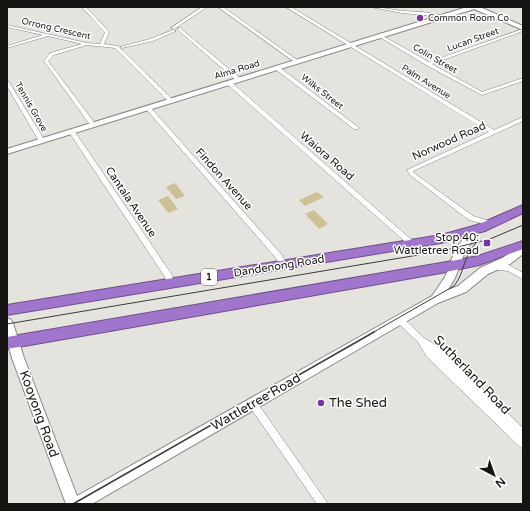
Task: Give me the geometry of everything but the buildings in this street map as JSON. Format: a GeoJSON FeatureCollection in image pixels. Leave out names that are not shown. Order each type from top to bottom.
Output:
{"type":"FeatureCollection","features":[{"type":"Feature","properties":{"kind":"highway","name":"Dandenong Road"},"geometry":{"type":"LineString","coordinates":[[7,310],[456,236],[491,224],[523,209]]}},
{"type":"Feature","properties":{"kind":"highway"},"geometry":{"type":"LineString","coordinates":[[10,343],[455,265],[488,257],[523,245]]}},
{"type":"Feature","properties":{"kind":"street"},"geometry":{"type":"LineString","coordinates":[[84,7],[107,32],[101,46]]}},
{"type":"Feature","properties":{"kind":"street"},"geometry":{"type":"LineString","coordinates":[[205,7],[182,22],[175,29],[185,35],[239,80]]}},
{"type":"Feature","properties":{"kind":"street"},"geometry":{"type":"LineString","coordinates":[[220,7],[298,62]]}},
{"type":"Feature","properties":{"kind":"street","name":"Palm Avenue"},"geometry":{"type":"LineString","coordinates":[[288,7],[493,132]]}},
{"type":"Feature","properties":{"kind":"street"},"geometry":{"type":"LineString","coordinates":[[373,7],[443,16]]}},
{"type":"Feature","properties":{"kind":"street"},"geometry":{"type":"LineString","coordinates":[[474,7],[523,29]]}},
{"type":"Feature","properties":{"kind":"street","name":"Alma Road"},"geometry":{"type":"LineString","coordinates":[[7,152],[474,7]]}},
{"type":"Feature","properties":{"kind":"street","name":"Orrong Crescent"},"geometry":{"type":"LineString","coordinates":[[7,26],[87,44],[120,47],[164,35],[175,29]]}},
{"type":"Feature","properties":{"kind":"street","name":"Lucan Street"},"geometry":{"type":"LineString","coordinates":[[428,64],[523,29]]}},
{"type":"Feature","properties":{"kind":"street"},"geometry":{"type":"LineString","coordinates":[[7,47],[49,35]]}},
{"type":"Feature","properties":{"kind":"street","name":"Colin Street"},"geometry":{"type":"LineString","coordinates":[[380,36],[483,94],[523,79]]}},
{"type":"Feature","properties":{"kind":"street"},"geometry":{"type":"LineString","coordinates":[[87,44],[52,54],[46,61],[93,125]]}},
{"type":"Feature","properties":{"kind":"street"},"geometry":{"type":"LineString","coordinates":[[120,47],[171,101]]}},
{"type":"Feature","properties":{"kind":"street","name":"Wilks Street"},"geometry":{"type":"LineString","coordinates":[[277,68],[356,128]]}},
{"type":"Feature","properties":{"kind":"street","name":"Tennis Grove"},"geometry":{"type":"LineString","coordinates":[[7,82],[42,141]]}},
{"type":"Feature","properties":{"kind":"street","name":"Waiora Road"},"geometry":{"type":"LineString","coordinates":[[228,83],[412,244]]}},
{"type":"Feature","properties":{"kind":"street","name":"Findon Avenue"},"geometry":{"type":"LineString","coordinates":[[148,108],[279,256],[284,265]]}},
{"type":"Feature","properties":{"kind":"street","name":"Norwood Road"},"geometry":{"type":"LineString","coordinates":[[491,224],[471,218],[412,174],[410,170],[523,119]]}},
{"type":"Feature","properties":{"kind":"street","name":"Cantala Avenue"},"geometry":{"type":"LineString","coordinates":[[72,132],[169,277],[170,284]]}},
{"type":"Feature","properties":{"kind":"street"},"geometry":{"type":"LineString","coordinates":[[471,218],[475,230]]}},
{"type":"Feature","properties":{"kind":"street","name":"Wattletree Road"},"geometry":{"type":"LineString","coordinates":[[434,300],[442,293],[450,278],[462,247],[475,230]]}},
{"type":"Feature","properties":{"kind":"street","name":"Wattletree Road"},"geometry":{"type":"LineString","coordinates":[[78,504],[434,300],[462,289],[491,268],[512,257],[523,249]]}},
{"type":"Feature","properties":{"kind":"street"},"geometry":{"type":"LineString","coordinates":[[512,257],[514,264],[523,274]]}},
{"type":"Feature","properties":{"kind":"street"},"geometry":{"type":"LineString","coordinates":[[491,268],[503,266],[523,274]]}},
{"type":"Feature","properties":{"kind":"street","name":"Sutherland Road"},"geometry":{"type":"LineString","coordinates":[[400,320],[421,340],[436,350],[523,434]]}},
{"type":"Feature","properties":{"kind":"street","name":"Kooyong Road"},"geometry":{"type":"LineString","coordinates":[[7,323],[10,343],[73,504]]}},
{"type":"Feature","properties":{"kind":"street","name":"Sutherland Road"},"geometry":{"type":"LineString","coordinates":[[421,340],[430,354],[523,444]]}},
{"type":"Feature","properties":{"kind":"street"},"geometry":{"type":"LineString","coordinates":[[253,404],[323,504]]}},
{"type":"Feature","properties":{"kind":"shaded area"},"geometry":{"type":"Polygon","coordinates":[[[175,183],[185,196],[176,199],[166,187],[175,183]]]}},
{"type":"Feature","properties":{"kind":"shaded area"},"geometry":{"type":"Polygon","coordinates":[[[317,192],[324,197],[305,206],[299,200],[317,192]]]}},
{"type":"Feature","properties":{"kind":"shaded area"},"geometry":{"type":"Polygon","coordinates":[[[168,196],[178,209],[168,213],[158,200],[168,196]]]}},
{"type":"Feature","properties":{"kind":"shaded area"},"geometry":{"type":"Polygon","coordinates":[[[314,210],[328,224],[319,229],[305,214],[314,210]]]}},
{"type":"Feature","properties":{"kind":"tram line"},"geometry":{"type":"LineString","coordinates":[[7,324],[442,251],[490,239],[523,225]]}},
{"type":"Feature","properties":{"kind":"tram line"},"geometry":{"type":"LineString","coordinates":[[372,333],[454,286],[458,281],[466,258],[476,243]]}},
{"type":"Feature","properties":{"kind":"tram line"},"geometry":{"type":"LineString","coordinates":[[73,504],[374,332]]}},
{"type":"Feature","properties":{"kind":"place","name":"Common Room Co"},"geometry":{"type":"Point","coordinates":[420,18]}},
{"type":"Feature","properties":{"kind":"place","name":"Stop 40: Wattletree Road"},"geometry":{"type":"Point","coordinates":[487,243]}},
{"type":"Feature","properties":{"kind":"place","name":"The Shed"},"geometry":{"type":"Point","coordinates":[321,403]}}]}
